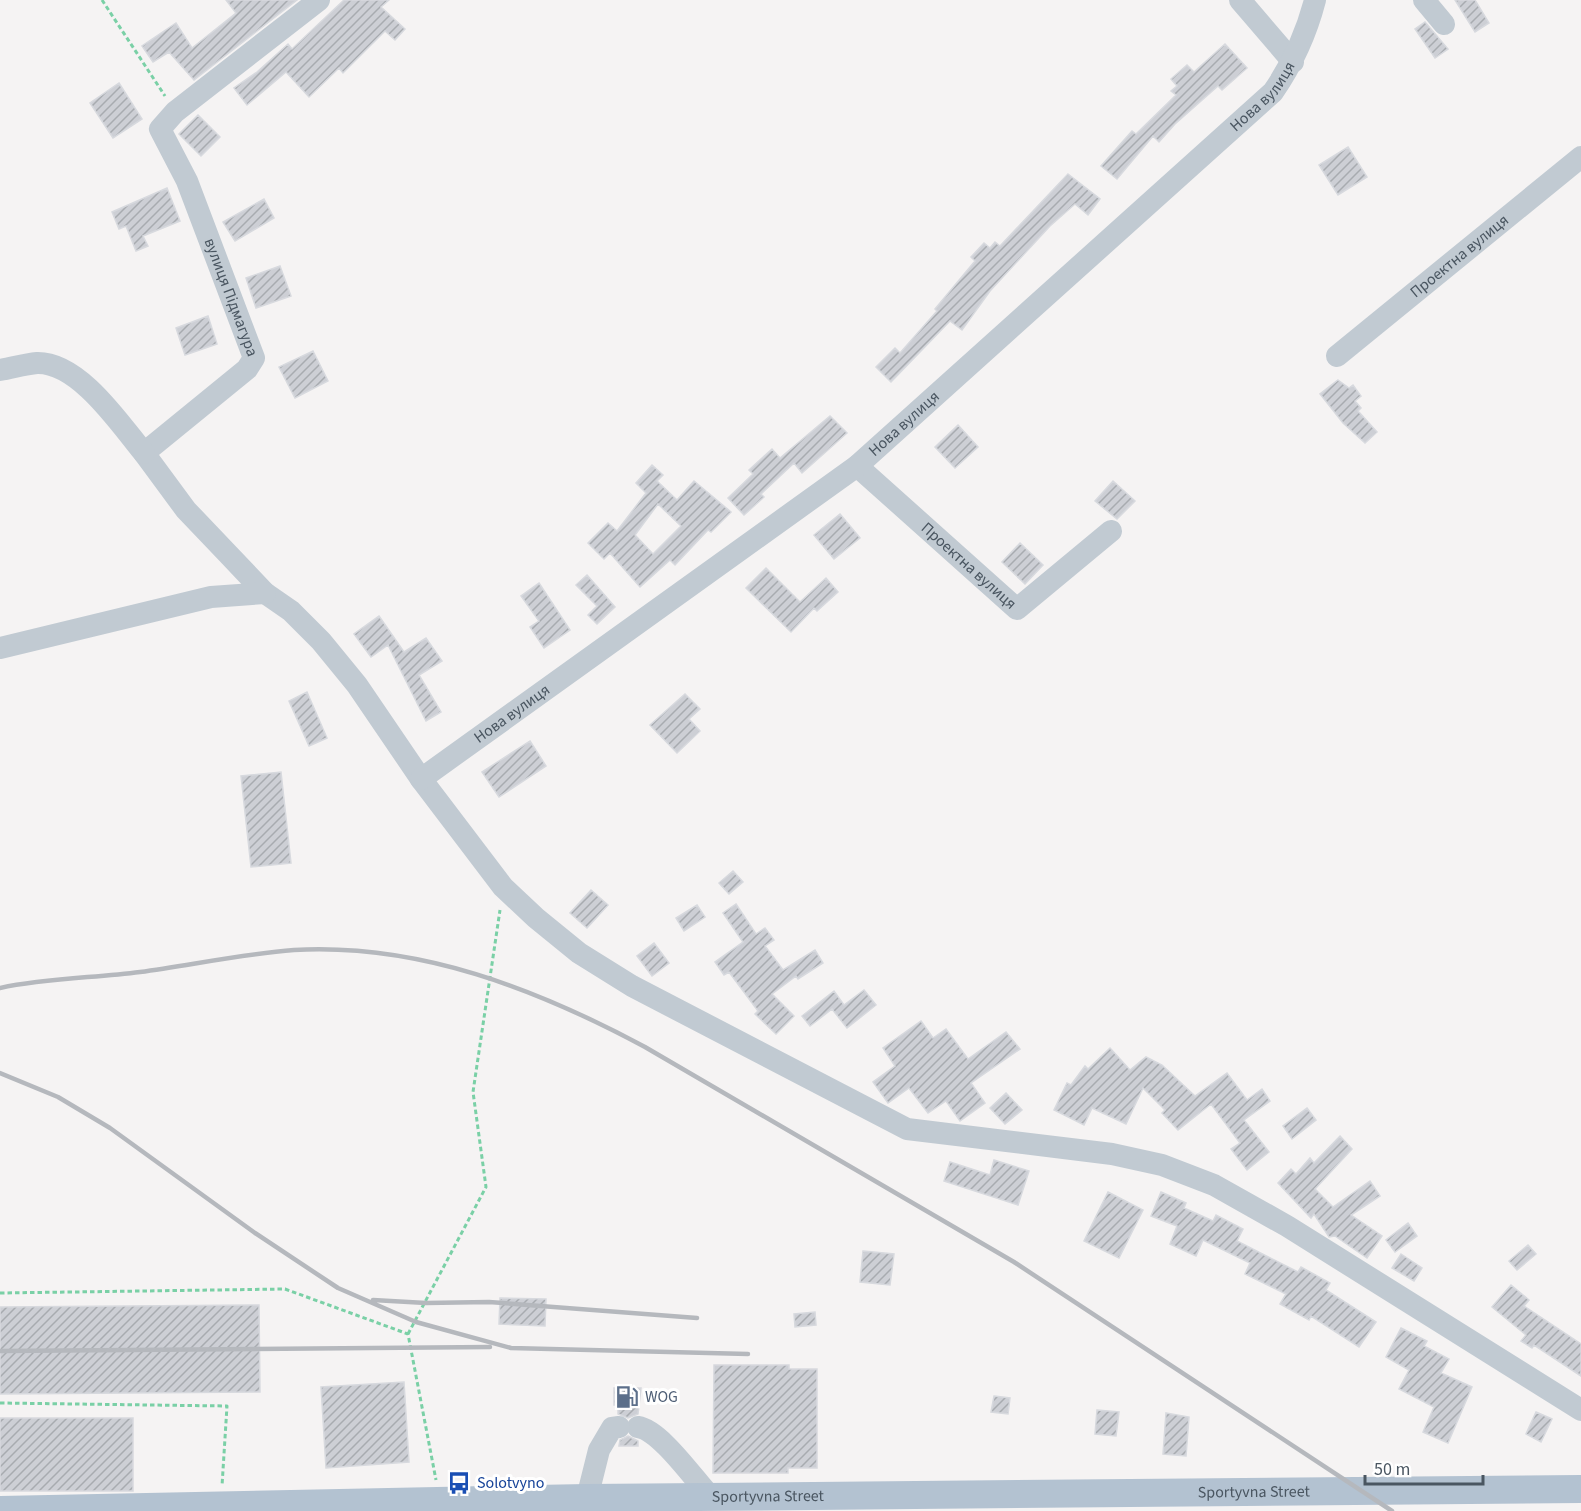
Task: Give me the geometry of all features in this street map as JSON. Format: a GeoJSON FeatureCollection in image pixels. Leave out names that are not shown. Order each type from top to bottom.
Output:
{"type":"FeatureCollection","features":[{"type":"Feature","properties":{"kind":"main road"},"geometry":{"type":"LineString","coordinates":[[1323,1501],[1581,1489]]}},
{"type":"Feature","properties":{"kind":"main road","name":"Sportyvna Street"},"geometry":{"type":"LineString","coordinates":[[0,1510],[221,1505],[312,1507],[440,1505],[456,1502],[710,1496],[1323,1501]]}},
{"type":"Feature","properties":{"kind":"street","name":"вулиця Підмагура"},"geometry":{"type":"LineString","coordinates":[[144,453],[247,369],[254,358],[187,181],[160,129],[176,112],[319,0]]}},
{"type":"Feature","properties":{"kind":"street"},"geometry":{"type":"LineString","coordinates":[[1240,0],[1293,63]]}},
{"type":"Feature","properties":{"kind":"street","name":"Нова вулиця"},"geometry":{"type":"LineString","coordinates":[[421,779],[856,465],[1273,92],[1293,63],[1307,31],[1315,0]]}},
{"type":"Feature","properties":{"kind":"street"},"geometry":{"type":"LineString","coordinates":[[1424,0],[1444,24]]}},
{"type":"Feature","properties":{"kind":"street","name":"Проектна вулиця"},"geometry":{"type":"LineString","coordinates":[[1337,356],[1581,157]]}},
{"type":"Feature","properties":{"kind":"street"},"geometry":{"type":"LineString","coordinates":[[0,370],[38,363],[69,372],[102,402],[144,453],[186,510],[265,593],[291,611],[321,641],[357,685],[421,779],[503,887],[579,953],[632,986],[907,1129],[1112,1154],[1162,1165],[1214,1185],[1287,1226],[1581,1410]]}},
{"type":"Feature","properties":{"kind":"street","name":"Проектна вулиця"},"geometry":{"type":"LineString","coordinates":[[856,465],[1017,609],[1111,531]]}},
{"type":"Feature","properties":{"kind":"street"},"geometry":{"type":"LineString","coordinates":[[0,648],[212,597],[265,593]]}},
{"type":"Feature","properties":{"kind":"street"},"geometry":{"type":"LineString","coordinates":[[587,1498],[599,1450],[612,1428],[628,1427],[646,1428],[710,1496]]}},
{"type":"Feature","properties":{"kind":"path"},"geometry":{"type":"LineString","coordinates":[[102,0],[176,112]]}},
{"type":"Feature","properties":{"kind":"path"},"geometry":{"type":"LineString","coordinates":[[440,1505],[408,1334],[486,1187],[473,1092],[503,887]]}},
{"type":"Feature","properties":{"kind":"path"},"geometry":{"type":"LineString","coordinates":[[0,1293],[285,1289],[408,1334]]}},
{"type":"Feature","properties":{"kind":"path"},"geometry":{"type":"LineString","coordinates":[[0,1402],[227,1406],[221,1505]]}},
{"type":"Feature","properties":{"kind":"building"},"geometry":{"type":"Polygon","coordinates":[[[226,0],[297,0],[194,80],[169,52],[153,62],[142,46],[176,23],[192,48],[236,13],[226,0]]]}},
{"type":"Feature","properties":{"kind":"building"},"geometry":{"type":"Polygon","coordinates":[[[344,0],[389,0],[381,7],[405,29],[395,40],[385,31],[343,73],[339,68],[309,97],[286,72],[247,105],[234,88],[257,72],[288,44],[292,49],[344,0]]]}},
{"type":"Feature","properties":{"kind":"building"},"geometry":{"type":"Polygon","coordinates":[[[1455,0],[1475,0],[1489,23],[1475,32],[1455,0]]]}},
{"type":"Feature","properties":{"kind":"building"},"geometry":{"type":"Polygon","coordinates":[[[1425,22],[1448,49],[1435,58],[1415,29],[1425,22]]]}},
{"type":"Feature","properties":{"kind":"building"},"geometry":{"type":"Polygon","coordinates":[[[1225,44],[1247,68],[1222,90],[1218,86],[1175,124],[1159,142],[1153,136],[1117,179],[1101,166],[1132,131],[1136,134],[1176,95],[1171,91],[1177,86],[1171,79],[1187,65],[1194,72],[1225,44]]]}},
{"type":"Feature","properties":{"kind":"building"},"geometry":{"type":"Polygon","coordinates":[[[119,83],[142,119],[113,138],[90,103],[119,83]]]}},
{"type":"Feature","properties":{"kind":"building"},"geometry":{"type":"Polygon","coordinates":[[[198,115],[220,137],[201,156],[179,134],[198,115]]]}},
{"type":"Feature","properties":{"kind":"building"},"geometry":{"type":"Polygon","coordinates":[[[1348,147],[1367,177],[1338,195],[1319,165],[1348,147]]]}},
{"type":"Feature","properties":{"kind":"building"},"geometry":{"type":"Polygon","coordinates":[[[1068,174],[1100,199],[1088,215],[1075,204],[1050,226],[990,291],[962,330],[950,321],[891,382],[876,367],[895,348],[900,353],[937,311],[935,309],[975,261],[971,257],[984,243],[990,248],[995,242],[1000,246],[1068,174]]]}},
{"type":"Feature","properties":{"kind":"building"},"geometry":{"type":"Polygon","coordinates":[[[167,188],[180,221],[143,236],[148,246],[136,251],[126,226],[119,229],[112,212],[167,188]]]}},
{"type":"Feature","properties":{"kind":"building"},"geometry":{"type":"Polygon","coordinates":[[[264,199],[274,218],[235,241],[223,222],[264,199]]]}},
{"type":"Feature","properties":{"kind":"building"},"geometry":{"type":"Polygon","coordinates":[[[280,266],[291,296],[256,308],[246,278],[280,266]]]}},
{"type":"Feature","properties":{"kind":"building"},"geometry":{"type":"Polygon","coordinates":[[[208,316],[217,344],[185,355],[176,328],[208,316]]]}},
{"type":"Feature","properties":{"kind":"building"},"geometry":{"type":"Polygon","coordinates":[[[313,351],[328,381],[295,398],[279,367],[313,351]]]}},
{"type":"Feature","properties":{"kind":"building"},"geometry":{"type":"Polygon","coordinates":[[[1338,380],[1349,388],[1353,385],[1361,396],[1355,401],[1361,408],[1358,411],[1377,432],[1365,443],[1343,423],[1320,394],[1338,380]]]}},
{"type":"Feature","properties":{"kind":"building"},"geometry":{"type":"Polygon","coordinates":[[[830,416],[847,433],[802,473],[794,463],[761,494],[764,497],[744,515],[728,498],[753,474],[749,470],[772,449],[780,458],[830,416]]]}},
{"type":"Feature","properties":{"kind":"building"},"geometry":{"type":"Polygon","coordinates":[[[958,425],[978,447],[955,468],[935,447],[958,425]]]}},
{"type":"Feature","properties":{"kind":"building"},"geometry":{"type":"Polygon","coordinates":[[[652,465],[663,475],[657,481],[677,500],[694,481],[731,512],[711,532],[708,530],[675,565],[670,560],[640,587],[610,553],[604,559],[588,543],[608,523],[617,531],[646,493],[636,483],[652,465]],[[658,504],[635,535],[653,554],[681,526],[658,504]]]}},
{"type":"Feature","properties":{"kind":"building"},"geometry":{"type":"Polygon","coordinates":[[[1113,481],[1135,501],[1117,519],[1095,501],[1113,481]]]}},
{"type":"Feature","properties":{"kind":"building"},"geometry":{"type":"Polygon","coordinates":[[[840,514],[860,538],[834,559],[814,535],[840,514]]]}},
{"type":"Feature","properties":{"kind":"building"},"geometry":{"type":"Polygon","coordinates":[[[1020,543],[1043,565],[1025,584],[1002,562],[1020,543]]]}},
{"type":"Feature","properties":{"kind":"building"},"geometry":{"type":"Polygon","coordinates":[[[766,568],[800,602],[826,578],[838,592],[817,611],[814,608],[791,632],[746,588],[766,568]]]}},
{"type":"Feature","properties":{"kind":"building"},"geometry":{"type":"Polygon","coordinates":[[[587,575],[615,607],[597,624],[588,615],[597,606],[576,585],[587,575]]]}},
{"type":"Feature","properties":{"kind":"building"},"geometry":{"type":"Polygon","coordinates":[[[539,583],[570,630],[544,648],[530,627],[539,621],[521,596],[539,583]]]}},
{"type":"Feature","properties":{"kind":"building"},"geometry":{"type":"Polygon","coordinates":[[[379,616],[404,652],[426,638],[442,661],[419,675],[441,712],[426,721],[388,645],[371,657],[354,634],[379,616]]]}},
{"type":"Feature","properties":{"kind":"building"},"geometry":{"type":"Polygon","coordinates":[[[307,692],[327,738],[309,746],[289,701],[307,692]]]}},
{"type":"Feature","properties":{"kind":"building"},"geometry":{"type":"Polygon","coordinates":[[[685,694],[700,709],[689,719],[700,731],[677,753],[650,725],[685,694]]]}},
{"type":"Feature","properties":{"kind":"building"},"geometry":{"type":"Polygon","coordinates":[[[530,741],[546,766],[499,797],[482,772],[530,741]]]}},
{"type":"Feature","properties":{"kind":"building"},"geometry":{"type":"Polygon","coordinates":[[[281,772],[291,863],[251,867],[241,776],[281,772]]]}},
{"type":"Feature","properties":{"kind":"building"},"geometry":{"type":"Polygon","coordinates":[[[733,871],[743,882],[729,894],[719,883],[733,871]]]}},
{"type":"Feature","properties":{"kind":"building"},"geometry":{"type":"Polygon","coordinates":[[[591,890],[608,905],[587,928],[570,913],[591,890]]]}},
{"type":"Feature","properties":{"kind":"building"},"geometry":{"type":"Polygon","coordinates":[[[736,904],[756,934],[765,928],[774,940],[765,946],[783,970],[815,950],[823,963],[798,979],[796,976],[772,994],[794,1016],[776,1034],[755,1014],[758,1011],[729,972],[724,975],[715,962],[743,942],[723,913],[736,904]]]}},
{"type":"Feature","properties":{"kind":"building"},"geometry":{"type":"Polygon","coordinates":[[[697,905],[705,917],[684,931],[676,918],[697,905]]]}},
{"type":"Feature","properties":{"kind":"building"},"geometry":{"type":"Polygon","coordinates":[[[654,943],[669,963],[652,976],[637,956],[654,943]]]}},
{"type":"Feature","properties":{"kind":"building"},"geometry":{"type":"Polygon","coordinates":[[[864,990],[876,1005],[847,1028],[832,1009],[810,1026],[802,1016],[834,991],[844,1005],[864,990]]]}},
{"type":"Feature","properties":{"kind":"building"},"geometry":{"type":"Polygon","coordinates":[[[921,1021],[933,1038],[946,1029],[968,1059],[1006,1032],[1020,1049],[971,1083],[985,1103],[960,1121],[946,1101],[928,1113],[909,1088],[888,1103],[873,1082],[895,1066],[883,1048],[921,1021]]]}},
{"type":"Feature","properties":{"kind":"building"},"geometry":{"type":"Polygon","coordinates":[[[1110,1048],[1130,1070],[1146,1057],[1162,1065],[1195,1096],[1227,1073],[1247,1100],[1262,1089],[1270,1101],[1244,1120],[1269,1152],[1247,1170],[1231,1149],[1240,1143],[1211,1104],[1178,1130],[1162,1113],[1165,1110],[1143,1088],[1126,1124],[1092,1108],[1084,1125],[1054,1110],[1067,1083],[1071,1085],[1085,1066],[1088,1069],[1110,1048]]]}},
{"type":"Feature","properties":{"kind":"building"},"geometry":{"type":"Polygon","coordinates":[[[1006,1093],[1022,1110],[1005,1124],[990,1108],[1006,1093]]]}},
{"type":"Feature","properties":{"kind":"building"},"geometry":{"type":"Polygon","coordinates":[[[1307,1108],[1316,1120],[1292,1139],[1283,1126],[1307,1108]]]}},
{"type":"Feature","properties":{"kind":"building"},"geometry":{"type":"Polygon","coordinates":[[[1340,1136],[1352,1149],[1315,1189],[1333,1207],[1370,1181],[1380,1196],[1351,1215],[1382,1236],[1367,1258],[1335,1236],[1329,1237],[1314,1214],[1311,1218],[1278,1183],[1291,1169],[1296,1174],[1310,1158],[1314,1163],[1340,1136]]]}},
{"type":"Feature","properties":{"kind":"building"},"geometry":{"type":"Polygon","coordinates":[[[994,1160],[1029,1171],[1018,1205],[944,1181],[950,1162],[990,1175],[994,1160]]]}},
{"type":"Feature","properties":{"kind":"building"},"geometry":{"type":"Polygon","coordinates":[[[1108,1192],[1143,1210],[1119,1258],[1084,1241],[1108,1192]]]}},
{"type":"Feature","properties":{"kind":"building"},"geometry":{"type":"Polygon","coordinates":[[[1161,1192],[1186,1203],[1184,1208],[1213,1221],[1216,1215],[1243,1229],[1237,1241],[1298,1272],[1301,1267],[1330,1283],[1326,1290],[1376,1322],[1359,1347],[1311,1316],[1309,1320],[1280,1304],[1286,1294],[1245,1274],[1250,1263],[1203,1240],[1196,1256],[1170,1244],[1177,1226],[1151,1216],[1161,1192]]]}},
{"type":"Feature","properties":{"kind":"building"},"geometry":{"type":"Polygon","coordinates":[[[1408,1223],[1417,1236],[1395,1252],[1386,1240],[1408,1223]]]}},
{"type":"Feature","properties":{"kind":"building"},"geometry":{"type":"Polygon","coordinates":[[[1528,1245],[1536,1254],[1517,1270],[1509,1261],[1528,1245]]]}},
{"type":"Feature","properties":{"kind":"building"},"geometry":{"type":"Polygon","coordinates":[[[863,1251],[894,1254],[890,1285],[860,1282],[863,1251]]]}},
{"type":"Feature","properties":{"kind":"building"},"geometry":{"type":"Polygon","coordinates":[[[1401,1254],[1422,1268],[1414,1281],[1392,1268],[1401,1254]]]}},
{"type":"Feature","properties":{"kind":"building"},"geometry":{"type":"Polygon","coordinates":[[[1511,1285],[1529,1300],[1524,1306],[1581,1344],[1581,1376],[1534,1345],[1532,1348],[1521,1341],[1526,1335],[1492,1307],[1511,1285]]]}},
{"type":"Feature","properties":{"kind":"building"},"geometry":{"type":"Polygon","coordinates":[[[500,1298],[546,1299],[545,1326],[499,1324],[500,1298]]]}},
{"type":"Feature","properties":{"kind":"building"},"geometry":{"type":"Polygon","coordinates":[[[259,1305],[260,1392],[0,1394],[0,1307],[259,1305]]]}},
{"type":"Feature","properties":{"kind":"building"},"geometry":{"type":"Polygon","coordinates":[[[815,1312],[816,1325],[795,1327],[794,1314],[815,1312]]]}},
{"type":"Feature","properties":{"kind":"building"},"geometry":{"type":"Polygon","coordinates":[[[1401,1328],[1427,1341],[1424,1346],[1449,1359],[1441,1373],[1472,1387],[1448,1443],[1423,1432],[1434,1407],[1399,1389],[1409,1370],[1386,1357],[1401,1328]]]}},
{"type":"Feature","properties":{"kind":"building"},"geometry":{"type":"Polygon","coordinates":[[[714,1365],[789,1365],[789,1369],[817,1369],[817,1468],[788,1468],[788,1473],[713,1473],[714,1365]]]}},
{"type":"Feature","properties":{"kind":"building"},"geometry":{"type":"Polygon","coordinates":[[[404,1382],[409,1462],[326,1468],[321,1387],[404,1382]]]}},
{"type":"Feature","properties":{"kind":"building","name":"WOG"},"geometry":{"type":"Polygon","coordinates":[[[614,1388],[641,1388],[638,1414],[628,1418],[618,1414],[618,1405],[614,1405],[614,1388]]]}},
{"type":"Feature","properties":{"kind":"building"},"geometry":{"type":"Polygon","coordinates":[[[994,1396],[1010,1398],[1008,1414],[991,1412],[994,1396]]]}},
{"type":"Feature","properties":{"kind":"building"},"geometry":{"type":"Polygon","coordinates":[[[1097,1410],[1119,1412],[1116,1436],[1095,1434],[1097,1410]]]}},
{"type":"Feature","properties":{"kind":"building"},"geometry":{"type":"Polygon","coordinates":[[[1536,1412],[1552,1419],[1541,1442],[1526,1434],[1536,1412]]]}},
{"type":"Feature","properties":{"kind":"building"},"geometry":{"type":"Polygon","coordinates":[[[1166,1413],[1189,1417],[1186,1456],[1163,1454],[1166,1413]]]}},
{"type":"Feature","properties":{"kind":"building"},"geometry":{"type":"Polygon","coordinates":[[[0,1418],[133,1418],[133,1491],[0,1491],[0,1418]]]}},
{"type":"Feature","properties":{"kind":"building"},"geometry":{"type":"Polygon","coordinates":[[[628,1436],[638,1441],[638,1446],[619,1446],[620,1440],[628,1436]]]}},
{"type":"Feature","properties":{"kind":"railway"},"geometry":{"type":"LineString","coordinates":[[0,988],[35,982],[140,972],[275,952],[341,950],[386,954],[432,962],[519,989],[562,1006],[645,1047],[1014,1262],[1392,1511]]}},
{"type":"Feature","properties":{"kind":"railway"},"geometry":{"type":"LineString","coordinates":[[0,1073],[58,1097],[110,1128],[255,1233],[338,1288],[416,1322],[511,1348],[748,1354]]}},
{"type":"Feature","properties":{"kind":"railway"},"geometry":{"type":"LineString","coordinates":[[373,1300],[426,1303],[489,1302],[697,1318]]}},
{"type":"Feature","properties":{"kind":"railway"},"geometry":{"type":"LineString","coordinates":[[0,1351],[490,1347]]}},
{"type":"Feature","properties":{"kind":"place","name":"WOG"},"geometry":{"type":"Point","coordinates":[627,1397]}},
{"type":"Feature","properties":{"kind":"place","name":"Solotvyno"},"geometry":{"type":"Point","coordinates":[459,1483]}}]}
